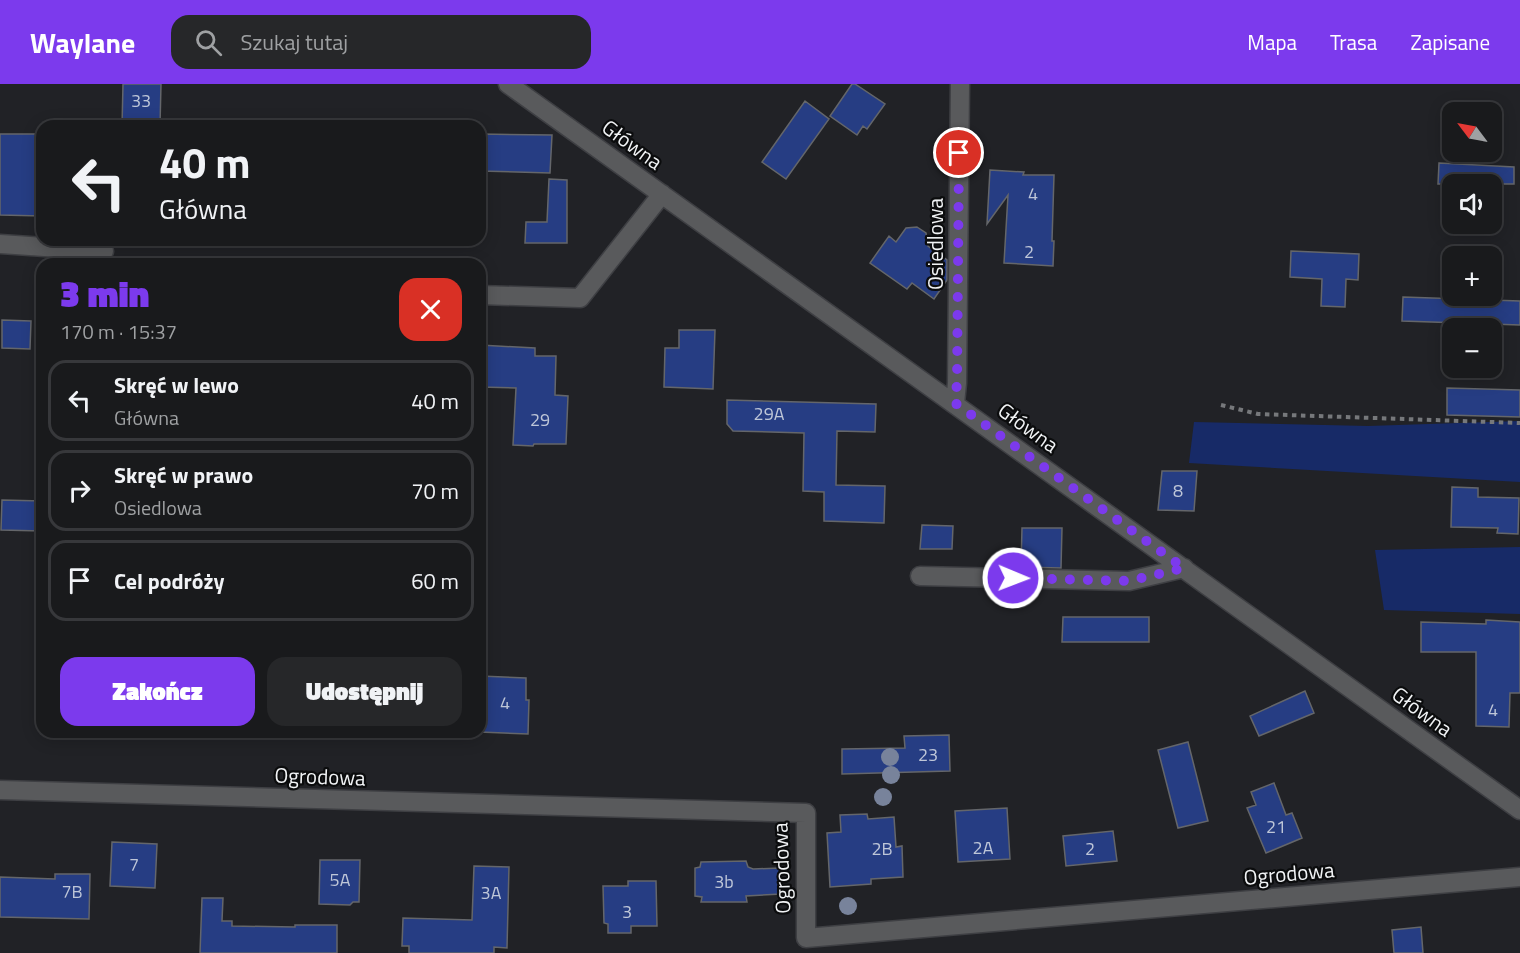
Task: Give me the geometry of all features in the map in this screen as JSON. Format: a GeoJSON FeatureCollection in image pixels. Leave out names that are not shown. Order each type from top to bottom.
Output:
{"type":"FeatureCollection","features":[{"type":"Feature","properties":{"kind":"street","name":"Główna"},"geometry":{"type":"LineString","coordinates":[[508,84],[1520,810]]}},
{"type":"Feature","properties":{"kind":"street","name":"Osiedlowa"},"geometry":{"type":"LineString","coordinates":[[955,403],[960,84]]}},
{"type":"Feature","properties":{"kind":"street"},"geometry":{"type":"LineString","coordinates":[[486,295],[580,298],[662,194]]}},
{"type":"Feature","properties":{"kind":"street"},"geometry":{"type":"LineString","coordinates":[[0,244],[104,251]]}},
{"type":"Feature","properties":{"kind":"street"},"geometry":{"type":"LineString","coordinates":[[920,576],[1129,581],[1184,568]]}},
{"type":"Feature","properties":{"kind":"street","name":"Ogrodowa"},"geometry":{"type":"LineString","coordinates":[[0,790],[806,813],[806,938],[1520,877]]}},
{"type":"Feature","properties":{"kind":"path"},"geometry":{"type":"LineString","coordinates":[[1221,405],[1258,414],[1520,423]]}},
{"type":"Feature","properties":{"kind":"shaded area"},"geometry":{"type":"Polygon","coordinates":[[[1520,421],[1520,482],[1189,463],[1194,422],[1368,426],[1520,421]]]}},
{"type":"Feature","properties":{"kind":"shaded area"},"geometry":{"type":"Polygon","coordinates":[[[1520,547],[1520,614],[1384,610],[1375,550],[1520,547]]]}},
{"type":"Feature","properties":{"kind":"building"},"geometry":{"type":"Polygon","coordinates":[[[123,84],[161,84],[160,120],[122,120],[123,84]]]}},
{"type":"Feature","properties":{"kind":"building"},"geometry":{"type":"Polygon","coordinates":[[[852,84],[885,104],[867,129],[863,126],[857,135],[830,116],[852,84]]]}},
{"type":"Feature","properties":{"kind":"building"},"geometry":{"type":"Polygon","coordinates":[[[805,101],[829,119],[786,179],[762,162],[805,101]]]}},
{"type":"Feature","properties":{"kind":"building"},"geometry":{"type":"Polygon","coordinates":[[[0,134],[36,134],[36,216],[0,215],[0,134]]]}},
{"type":"Feature","properties":{"kind":"building"},"geometry":{"type":"Polygon","coordinates":[[[486,134],[552,135],[550,173],[486,171],[486,134]]]}},
{"type":"Feature","properties":{"kind":"building"},"geometry":{"type":"Polygon","coordinates":[[[1439,163],[1514,167],[1514,184],[1502,184],[1502,174],[1442,174],[1442,184],[1438,184],[1439,163]]]}},
{"type":"Feature","properties":{"kind":"building"},"geometry":{"type":"Polygon","coordinates":[[[990,170],[1024,172],[1023,175],[1054,175],[1053,266],[1004,263],[1008,195],[987,224],[990,170]]]}},
{"type":"Feature","properties":{"kind":"building"},"geometry":{"type":"Polygon","coordinates":[[[549,179],[567,180],[567,243],[525,243],[526,222],[547,222],[549,179]]]}},
{"type":"Feature","properties":{"kind":"building"},"geometry":{"type":"Polygon","coordinates":[[[917,227],[926,233],[928,246],[947,260],[947,280],[934,299],[912,283],[907,289],[870,263],[889,236],[896,242],[906,228],[917,227]]]}},
{"type":"Feature","properties":{"kind":"building"},"geometry":{"type":"Polygon","coordinates":[[[1291,251],[1359,254],[1358,280],[1346,279],[1345,307],[1321,306],[1322,279],[1290,277],[1291,251]]]}},
{"type":"Feature","properties":{"kind":"building"},"geometry":{"type":"Polygon","coordinates":[[[1403,297],[1442,298],[1442,306],[1502,306],[1502,300],[1520,301],[1520,325],[1502,324],[1502,318],[1442,318],[1442,322],[1402,321],[1403,297]]]}},
{"type":"Feature","properties":{"kind":"building"},"geometry":{"type":"Polygon","coordinates":[[[2,320],[31,321],[30,349],[2,348],[2,320]]]}},
{"type":"Feature","properties":{"kind":"building"},"geometry":{"type":"Polygon","coordinates":[[[679,330],[715,330],[713,389],[664,387],[665,348],[679,348],[679,330]]]}},
{"type":"Feature","properties":{"kind":"building"},"geometry":{"type":"Polygon","coordinates":[[[486,345],[535,348],[535,356],[556,356],[555,395],[568,396],[566,444],[513,445],[516,388],[486,387],[486,345]]]}},
{"type":"Feature","properties":{"kind":"building"},"geometry":{"type":"Polygon","coordinates":[[[1447,388],[1520,390],[1520,417],[1447,415],[1447,388]]]}},
{"type":"Feature","properties":{"kind":"building"},"geometry":{"type":"Polygon","coordinates":[[[727,400],[876,404],[875,432],[837,431],[836,485],[885,486],[884,523],[824,521],[824,492],[803,491],[804,433],[733,431],[727,424],[727,400]]]}},
{"type":"Feature","properties":{"kind":"building"},"geometry":{"type":"Polygon","coordinates":[[[1162,471],[1197,471],[1194,511],[1158,510],[1162,471]]]}},
{"type":"Feature","properties":{"kind":"building"},"geometry":{"type":"Polygon","coordinates":[[[1452,487],[1478,488],[1478,497],[1519,498],[1518,534],[1497,533],[1498,528],[1451,527],[1452,487]]]}},
{"type":"Feature","properties":{"kind":"building"},"geometry":{"type":"Polygon","coordinates":[[[2,500],[36,501],[36,531],[1,530],[2,500]]]}},
{"type":"Feature","properties":{"kind":"building"},"geometry":{"type":"Polygon","coordinates":[[[922,525],[953,526],[952,549],[920,549],[922,525]]]}},
{"type":"Feature","properties":{"kind":"building"},"geometry":{"type":"Polygon","coordinates":[[[1022,528],[1062,528],[1061,568],[1021,567],[1022,528]]]}},
{"type":"Feature","properties":{"kind":"building"},"geometry":{"type":"Polygon","coordinates":[[[1063,617],[1149,617],[1149,642],[1062,642],[1063,617]]]}},
{"type":"Feature","properties":{"kind":"building"},"geometry":{"type":"Polygon","coordinates":[[[1486,620],[1520,622],[1520,693],[1510,693],[1509,727],[1476,726],[1476,652],[1421,652],[1421,622],[1486,624],[1486,620]]]}},
{"type":"Feature","properties":{"kind":"building"},"geometry":{"type":"Polygon","coordinates":[[[486,676],[526,678],[526,700],[529,700],[528,734],[486,732],[486,676]]]}},
{"type":"Feature","properties":{"kind":"building"},"geometry":{"type":"Polygon","coordinates":[[[1305,691],[1314,713],[1259,736],[1250,716],[1305,691]]]}},
{"type":"Feature","properties":{"kind":"building"},"geometry":{"type":"Polygon","coordinates":[[[949,735],[950,771],[842,774],[842,749],[905,748],[904,736],[949,735]]]}},
{"type":"Feature","properties":{"kind":"building"},"geometry":{"type":"Polygon","coordinates":[[[1188,742],[1208,821],[1178,828],[1158,750],[1188,742]]]}},
{"type":"Feature","properties":{"kind":"building"},"geometry":{"type":"Polygon","coordinates":[[[1274,783],[1286,815],[1292,813],[1302,838],[1266,853],[1247,808],[1256,805],[1251,792],[1274,783]]]}},
{"type":"Feature","properties":{"kind":"building"},"geometry":{"type":"Polygon","coordinates":[[[1007,808],[1010,859],[958,862],[955,811],[1007,808]]]}},
{"type":"Feature","properties":{"kind":"building"},"geometry":{"type":"Polygon","coordinates":[[[867,814],[868,819],[894,817],[896,847],[902,846],[903,877],[871,879],[871,884],[830,887],[827,833],[841,832],[840,815],[867,814]]]}},
{"type":"Feature","properties":{"kind":"building"},"geometry":{"type":"Polygon","coordinates":[[[1113,831],[1117,861],[1066,866],[1063,836],[1113,831]]]}},
{"type":"Feature","properties":{"kind":"building"},"geometry":{"type":"Polygon","coordinates":[[[112,842],[157,844],[155,888],[110,886],[112,842]]]}},
{"type":"Feature","properties":{"kind":"building"},"geometry":{"type":"Polygon","coordinates":[[[320,860],[360,860],[359,902],[353,902],[350,905],[319,904],[320,860]]]}},
{"type":"Feature","properties":{"kind":"building"},"geometry":{"type":"Polygon","coordinates":[[[746,861],[748,867],[753,869],[780,868],[781,894],[746,896],[747,902],[701,902],[702,897],[695,896],[695,868],[700,867],[701,862],[746,861]]]}},
{"type":"Feature","properties":{"kind":"building"},"geometry":{"type":"Polygon","coordinates":[[[474,866],[509,867],[507,948],[494,947],[494,953],[409,953],[409,946],[402,946],[403,918],[472,920],[474,866]]]}},
{"type":"Feature","properties":{"kind":"building"},"geometry":{"type":"Polygon","coordinates":[[[55,874],[90,874],[89,919],[0,917],[0,877],[55,879],[55,874]]]}},
{"type":"Feature","properties":{"kind":"building"},"geometry":{"type":"Polygon","coordinates":[[[628,881],[656,881],[657,926],[631,926],[631,933],[608,933],[608,924],[604,923],[603,886],[628,886],[628,881]]]}},
{"type":"Feature","properties":{"kind":"building"},"geometry":{"type":"Polygon","coordinates":[[[202,898],[223,898],[222,921],[232,921],[232,926],[337,925],[337,953],[200,953],[202,898]]]}},
{"type":"Feature","properties":{"kind":"building"},"geometry":{"type":"Polygon","coordinates":[[[1421,927],[1423,953],[1394,953],[1392,930],[1421,927]]]}},
{"type":"Feature","properties":{"kind":"route"},"geometry":{"type":"LineString","coordinates":[[959,153],[955,403],[1184,568],[1129,581],[1013,578]]}}]}
